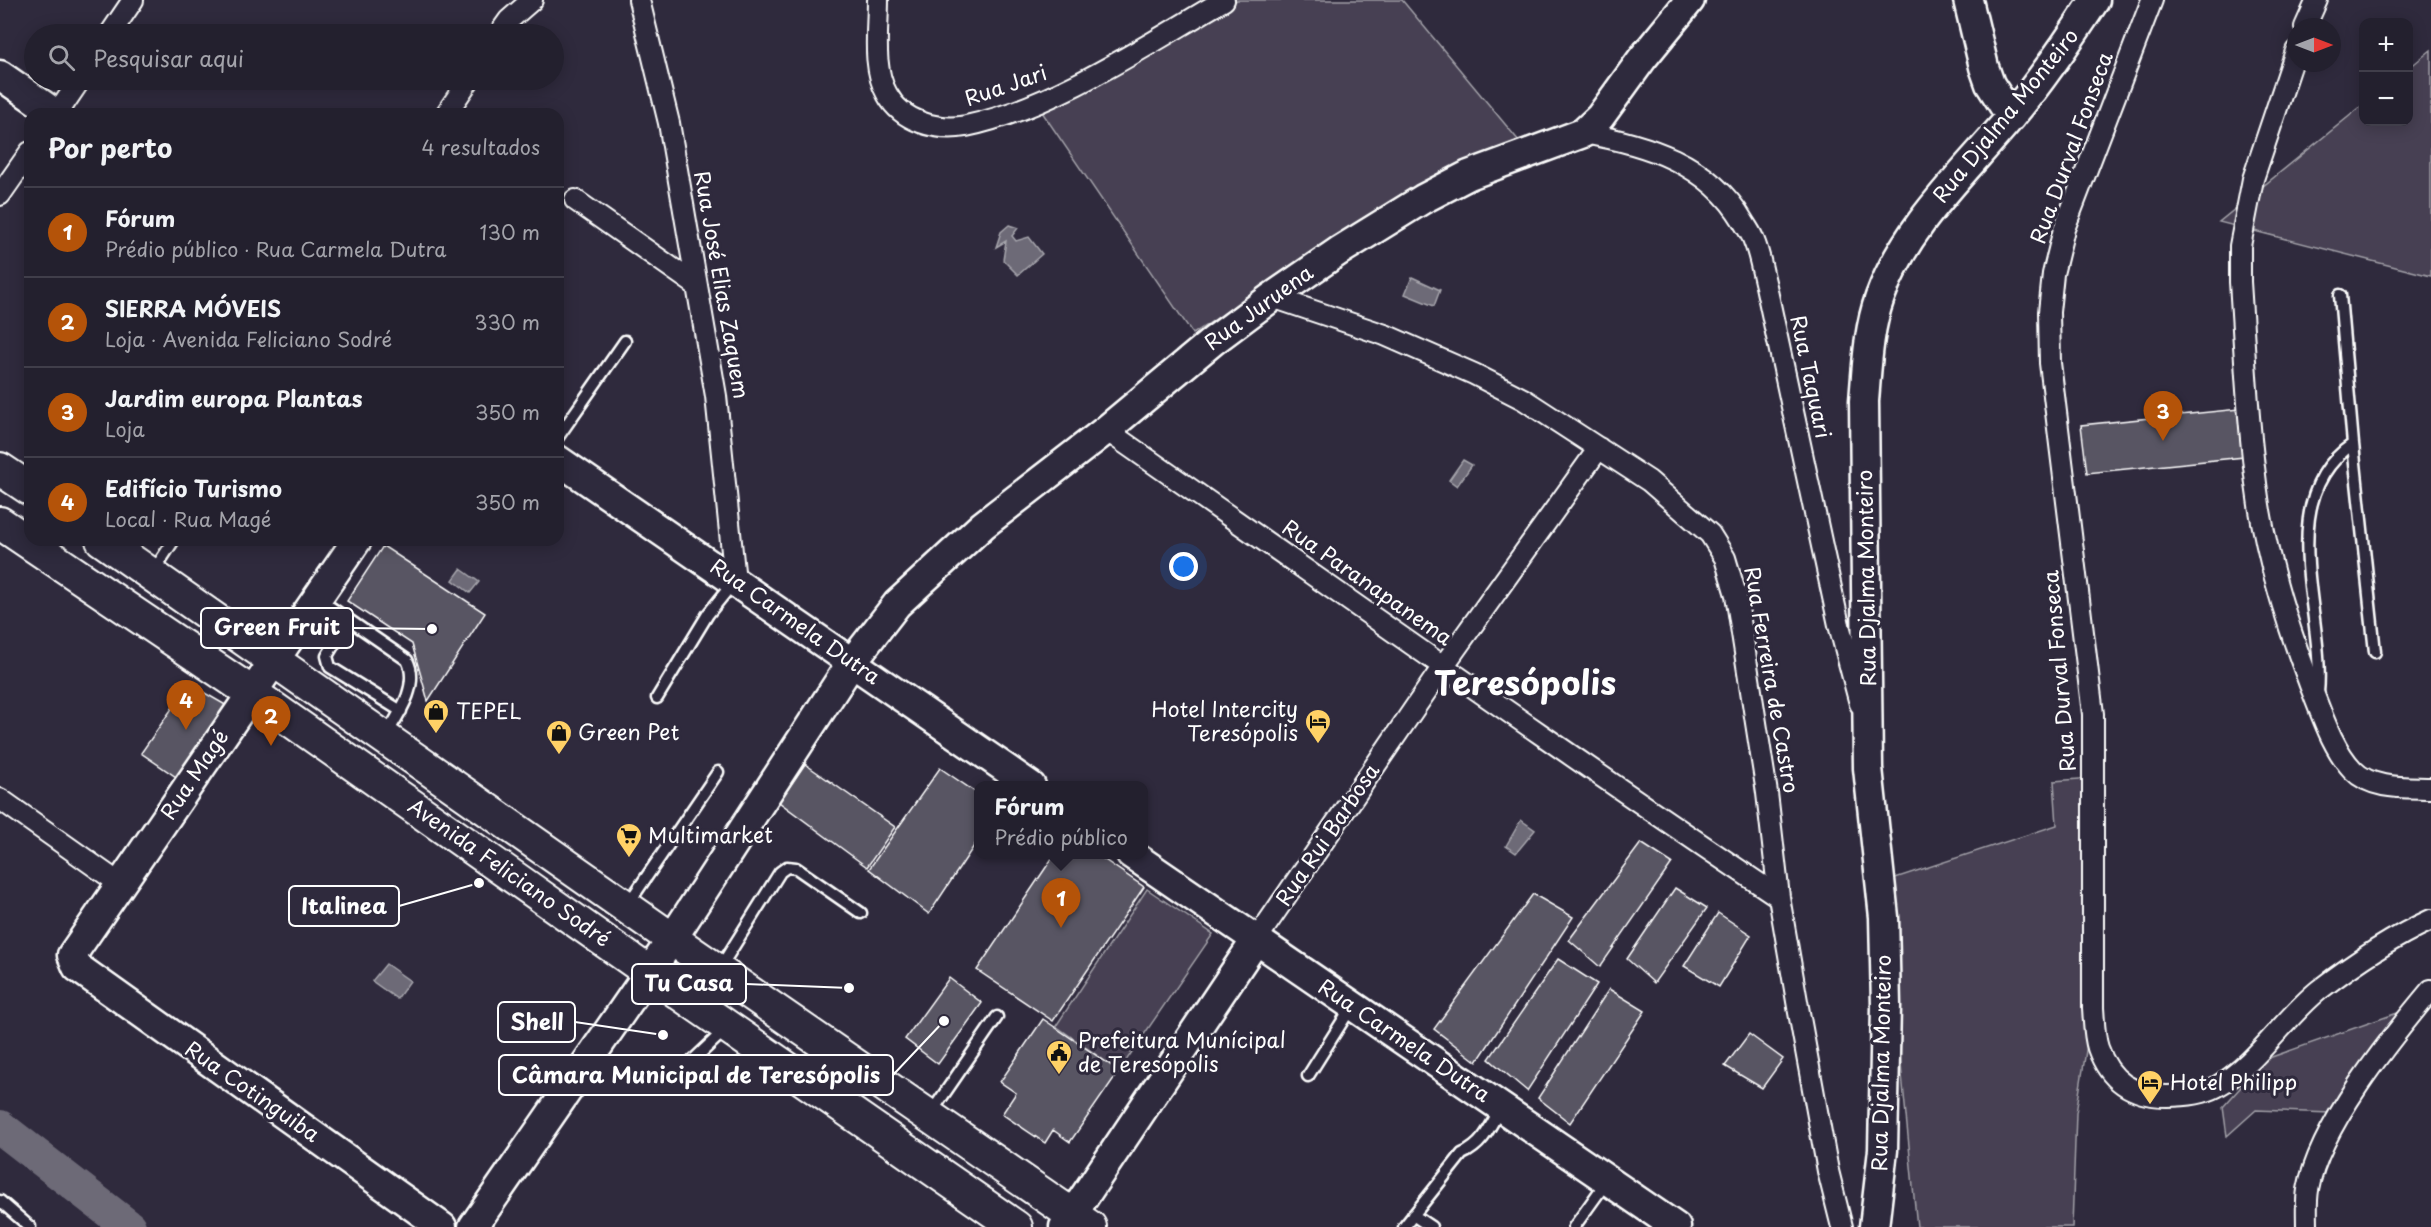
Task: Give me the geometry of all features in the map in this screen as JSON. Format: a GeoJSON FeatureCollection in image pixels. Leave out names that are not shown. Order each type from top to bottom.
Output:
{"type":"FeatureCollection","features":[{"type":"Feature","properties":{"kind":"main road"},"geometry":{"type":"LineString","coordinates":[[0,469],[24,485]]}},
{"type":"Feature","properties":{"kind":"main road","name":"Avenida Feliciano Sodré"},"geometry":{"type":"LineString","coordinates":[[0,522],[24,538]]}},
{"type":"Feature","properties":{"kind":"main road","name":"Avenida Feliciano Sodré"},"geometry":{"type":"LineString","coordinates":[[35,546],[252,693],[728,1028],[1016,1227]]}},
{"type":"Feature","properties":{"kind":"main road","name":"Avenida Feliciano Sodré"},"geometry":{"type":"LineString","coordinates":[[111,546],[928,1116],[1076,1223]]}},
{"type":"Feature","properties":{"kind":"street"},"geometry":{"type":"LineString","coordinates":[[117,24],[133,0]]}},
{"type":"Feature","properties":{"kind":"street"},"geometry":{"type":"LineString","coordinates":[[506,24],[532,0]]}},
{"type":"Feature","properties":{"kind":"street","name":"Rua José Elias Zaquem"},"geometry":{"type":"LineString","coordinates":[[639,0],[669,123],[716,396],[735,580]]}},
{"type":"Feature","properties":{"kind":"street","name":"Rua Jari"},"geometry":{"type":"LineString","coordinates":[[878,0],[879,72],[886,94],[897,109],[909,118],[928,125],[945,127],[965,126],[1005,114],[1066,90],[1224,0]]}},
{"type":"Feature","properties":{"kind":"street","name":"Rua Juruena"},"geometry":{"type":"LineString","coordinates":[[473,1227],[650,973],[852,662],[897,604],[1024,491],[1106,430],[1203,349],[1272,297],[1339,251],[1423,199],[1469,175],[1584,133],[1600,117],[1642,59],[1690,0]]}},
{"type":"Feature","properties":{"kind":"street"},"geometry":{"type":"LineString","coordinates":[[1968,0],[1990,84],[2011,117]]}},
{"type":"Feature","properties":{"kind":"street","name":"Rua Djalma Monteiro"},"geometry":{"type":"LineString","coordinates":[[1874,1227],[1882,1150],[1886,1006],[1884,917],[1868,768],[1864,401],[1868,350],[1879,298],[1899,255],[1921,222],[2011,117],[2095,0]]}},
{"type":"Feature","properties":{"kind":"street","name":"Rua Durval Fonseca"},"geometry":{"type":"LineString","coordinates":[[2152,0],[2064,230],[2053,274],[2049,312],[2050,363],[2093,714],[2093,1008],[2098,1048],[2110,1072],[2126,1088],[2146,1096],[2179,1096],[2215,1088],[2238,1071],[2284,1022],[2318,991],[2403,933],[2431,920]]}},
{"type":"Feature","properties":{"kind":"street"},"geometry":{"type":"LineString","coordinates":[[2309,18],[2317,0]]}},
{"type":"Feature","properties":{"kind":"street"},"geometry":{"type":"LineString","coordinates":[[2289,72],[2253,179],[2240,246],[2240,282],[2259,506],[2282,602],[2298,652],[2338,749],[2354,771],[2369,781],[2388,786],[2431,788]]}},
{"type":"Feature","properties":{"kind":"street"},"geometry":{"type":"LineString","coordinates":[[0,75],[47,108]]}},
{"type":"Feature","properties":{"kind":"street"},"geometry":{"type":"LineString","coordinates":[[60,108],[73,90]]}},
{"type":"Feature","properties":{"kind":"street"},"geometry":{"type":"LineString","coordinates":[[450,108],[462,90]]}},
{"type":"Feature","properties":{"kind":"street","name":"Rua Taquari"},"geometry":{"type":"LineString","coordinates":[[1584,133],[1664,153],[1692,168],[1716,187],[1735,207],[1754,240],[1766,286],[1839,625],[1868,729]]}},
{"type":"Feature","properties":{"kind":"street"},"geometry":{"type":"LineString","coordinates":[[0,195],[24,161]]}},
{"type":"Feature","properties":{"kind":"street"},"geometry":{"type":"LineString","coordinates":[[575,200],[696,285]]}},
{"type":"Feature","properties":{"kind":"street","name":"Rua Ferreira de Castro"},"geometry":{"type":"LineString","coordinates":[[1272,297],[1385,335],[1474,374],[1523,399],[1649,481],[1710,534],[1725,558],[1736,595],[1767,793],[1779,897],[1816,1108],[1842,1227]]}},
{"type":"Feature","properties":{"kind":"street","name":"Rua Paranapanema"},"geometry":{"type":"LineString","coordinates":[[1106,430],[1444,665],[1606,782],[1779,897]]}},
{"type":"Feature","properties":{"kind":"street","name":"Rua Rui Barbosa"},"geometry":{"type":"LineString","coordinates":[[1076,1223],[1256,940],[1444,665],[1599,448]]}},
{"type":"Feature","properties":{"kind":"street","name":"Rua Carmela Dutra"},"geometry":{"type":"LineString","coordinates":[[564,464],[1024,781]]}},
{"type":"Feature","properties":{"kind":"street","name":"Rua Magé"},"geometry":{"type":"LineString","coordinates":[[74,951],[351,546]]}},
{"type":"Feature","properties":{"kind":"street"},"geometry":{"type":"LineString","coordinates":[[0,799],[120,884]]}},
{"type":"Feature","properties":{"kind":"street","name":"Rua Carmela Dutra"},"geometry":{"type":"LineString","coordinates":[[1137,859],[1677,1227]]}},
{"type":"Feature","properties":{"kind":"street","name":"Rua Cotinguiba"},"geometry":{"type":"LineString","coordinates":[[74,951],[72,955],[77,967],[442,1227]]}},
{"type":"Feature","properties":{"kind":"street"},"geometry":{"type":"LineString","coordinates":[[2307,1227],[2308,1189],[2316,1160],[2336,1120],[2370,1070],[2431,990]]}},
{"type":"Feature","properties":{"kind":"lane"},"geometry":{"type":"LineString","coordinates":[[2340,296],[2353,444],[2376,652]]}},
{"type":"Feature","properties":{"kind":"lane"},"geometry":{"type":"LineString","coordinates":[[564,428],[625,341]]}},
{"type":"Feature","properties":{"kind":"lane"},"geometry":{"type":"LineString","coordinates":[[2317,702],[2319,673],[2307,567],[2308,530],[2321,481],[2335,459],[2353,444]]}},
{"type":"Feature","properties":{"kind":"lane"},"geometry":{"type":"LineString","coordinates":[[152,574],[170,546]]}},
{"type":"Feature","properties":{"kind":"lane"},"geometry":{"type":"LineString","coordinates":[[657,698],[708,614],[735,580]]}},
{"type":"Feature","properties":{"kind":"lane"},"geometry":{"type":"LineString","coordinates":[[317,598],[407,660],[411,667],[405,704],[384,738]]}},
{"type":"Feature","properties":{"kind":"lane"},"geometry":{"type":"LineString","coordinates":[[348,621],[327,656],[330,667],[400,711]]}},
{"type":"Feature","properties":{"kind":"lane"},"geometry":{"type":"LineString","coordinates":[[626,907],[718,772]]}},
{"type":"Feature","properties":{"kind":"lane"},"geometry":{"type":"LineString","coordinates":[[719,971],[780,872],[787,867],[796,868],[861,913]]}},
{"type":"Feature","properties":{"kind":"lane"},"geometry":{"type":"LineString","coordinates":[[1308,1076],[1352,1006]]}},
{"type":"Feature","properties":{"kind":"lane"},"geometry":{"type":"LineString","coordinates":[[928,1116],[997,1017]]}},
{"type":"Feature","properties":{"kind":"lane"},"geometry":{"type":"LineString","coordinates":[[593,1054],[635,1079],[664,1077],[688,1064],[728,1028]]}},
{"type":"Feature","properties":{"kind":"lane"},"geometry":{"type":"LineString","coordinates":[[1404,1227],[1462,1154],[1474,1149],[1482,1140],[1501,1107]]}},
{"type":"Feature","properties":{"kind":"lane"},"geometry":{"type":"LineString","coordinates":[[1574,1227],[1608,1180]]}},
{"type":"Feature","properties":{"kind":"lane"},"geometry":{"type":"LineString","coordinates":[[0,1201],[30,1227]]}},
{"type":"Feature","properties":{"kind":"lane"},"geometry":{"type":"LineString","coordinates":[[1413,1215],[1431,1227]]}},
{"type":"Feature","properties":{"kind":"shaded area"},"geometry":{"type":"Polygon","coordinates":[[[1237,0],[1402,0],[1519,141],[1437,174],[1193,334],[1042,112],[1237,0]]]}},
{"type":"Feature","properties":{"kind":"shaded area"},"geometry":{"type":"Polygon","coordinates":[[[2431,50],[2431,276],[2219,222],[2359,108],[2359,126],[2413,126],[2413,65],[2431,50]]]}},
{"type":"Feature","properties":{"kind":"shaded area"},"geometry":{"type":"Polygon","coordinates":[[[1009,225],[1018,228],[1012,236],[1016,241],[1029,237],[1042,254],[1018,275],[1003,260],[1006,241],[996,247],[1001,232],[1009,225]]]}},
{"type":"Feature","properties":{"kind":"shaded area"},"geometry":{"type":"Polygon","coordinates":[[[1412,277],[1440,290],[1434,306],[1405,294],[1412,277]]]}},
{"type":"Feature","properties":{"kind":"shaded area"},"geometry":{"type":"Polygon","coordinates":[[[1463,460],[1472,465],[1457,486],[1449,480],[1463,460]]]}},
{"type":"Feature","properties":{"kind":"shaded area"},"geometry":{"type":"Polygon","coordinates":[[[461,569],[479,582],[470,593],[453,580],[461,569]]]}},
{"type":"Feature","properties":{"kind":"shaded area"},"geometry":{"type":"Polygon","coordinates":[[[2092,778],[2092,1013],[2076,1113],[2072,1227],[1917,1227],[1883,882],[2057,825],[2054,781],[2092,778]]]}},
{"type":"Feature","properties":{"kind":"shaded area"},"geometry":{"type":"Polygon","coordinates":[[[1521,820],[1535,830],[1516,853],[1506,846],[1521,820]]]}},
{"type":"Feature","properties":{"kind":"shaded area"},"geometry":{"type":"Polygon","coordinates":[[[1147,889],[1213,934],[1119,1071],[1056,1026],[1147,889]]]}},
{"type":"Feature","properties":{"kind":"shaded area"},"geometry":{"type":"Polygon","coordinates":[[[386,964],[410,981],[397,999],[372,981],[386,964]]]}},
{"type":"Feature","properties":{"kind":"shaded area"},"geometry":{"type":"Polygon","coordinates":[[[2403,1011],[2331,1113],[2256,1110],[2227,1136],[2223,1107],[2266,1059],[2403,1011]]]}},
{"type":"Feature","properties":{"kind":"building"},"geometry":{"type":"Polygon","coordinates":[[[2239,409],[2244,457],[2087,473],[2081,425],[2239,409]]]}},
{"type":"Feature","properties":{"kind":"building"},"geometry":{"type":"Polygon","coordinates":[[[383,546],[485,613],[428,701],[412,644],[347,601],[383,546]]]}},
{"type":"Feature","properties":{"kind":"building"},"geometry":{"type":"Polygon","coordinates":[[[189,684],[229,707],[182,781],[141,753],[189,684]]]}},
{"type":"Feature","properties":{"kind":"building"},"geometry":{"type":"Polygon","coordinates":[[[805,764],[895,827],[867,867],[779,802],[805,764]]]}},
{"type":"Feature","properties":{"kind":"building"},"geometry":{"type":"Polygon","coordinates":[[[940,768],[974,791],[974,846],[929,914],[869,869],[940,768]]]}},
{"type":"Feature","properties":{"kind":"building"},"geometry":{"type":"Polygon","coordinates":[[[1641,843],[1672,863],[1600,967],[1569,940],[1641,843]]]}},
{"type":"Feature","properties":{"kind":"building"},"geometry":{"type":"Polygon","coordinates":[[[1052,859],[1103,859],[1144,887],[1053,1021],[977,970],[1052,859]]]}},
{"type":"Feature","properties":{"kind":"building"},"geometry":{"type":"Polygon","coordinates":[[[1675,888],[1707,908],[1654,983],[1627,959],[1675,888]]]}},
{"type":"Feature","properties":{"kind":"building"},"geometry":{"type":"Polygon","coordinates":[[[1533,894],[1573,917],[1477,1062],[1434,1029],[1533,894]]]}},
{"type":"Feature","properties":{"kind":"building"},"geometry":{"type":"Polygon","coordinates":[[[1718,913],[1751,935],[1719,987],[1684,966],[1718,913]]]}},
{"type":"Feature","properties":{"kind":"building"},"geometry":{"type":"Polygon","coordinates":[[[1558,959],[1597,984],[1527,1091],[1489,1059],[1558,959]]]}},
{"type":"Feature","properties":{"kind":"building"},"geometry":{"type":"Polygon","coordinates":[[[949,978],[982,1003],[938,1064],[905,1039],[949,978]]]}},
{"type":"Feature","properties":{"kind":"building"},"geometry":{"type":"Polygon","coordinates":[[[1609,989],[1645,1011],[1570,1123],[1538,1098],[1609,989]]]}},
{"type":"Feature","properties":{"kind":"building","name":"Prefeitura Munícipal de Teresópolis"},"geometry":{"type":"Polygon","coordinates":[[[1043,1019],[1119,1071],[1070,1142],[1053,1130],[1045,1143],[1002,1114],[1016,1093],[1000,1082],[1043,1019]]]}},
{"type":"Feature","properties":{"kind":"building"},"geometry":{"type":"Polygon","coordinates":[[[1749,1034],[1783,1059],[1762,1088],[1725,1066],[1749,1034]]]}},
{"type":"Feature","properties":{"kind":"waterway"},"geometry":{"type":"LineString","coordinates":[[0,1127],[129,1227]]}},
{"type":"Feature","properties":{"kind":"place","name":"Jardim europa Plantas"},"geometry":{"type":"Point","coordinates":[2163,441]}},
{"type":"Feature","properties":{"kind":"place","name":"Green Fruit"},"geometry":{"type":"Point","coordinates":[432,629]}},
{"type":"Feature","properties":{"kind":"place","name":"Edifício Turismo"},"geometry":{"type":"Point","coordinates":[186,730]}},
{"type":"Feature","properties":{"kind":"place","name":"TEPEL"},"geometry":{"type":"Point","coordinates":[436,735]}},
{"type":"Feature","properties":{"kind":"place","name":"Hotel Intercity Teresópolis"},"geometry":{"type":"Point","coordinates":[1318,745]}},
{"type":"Feature","properties":{"kind":"place","name":"SIERRA MÓVEIS"},"geometry":{"type":"Point","coordinates":[271,746]}},
{"type":"Feature","properties":{"kind":"place","name":"Green Pet"},"geometry":{"type":"Point","coordinates":[559,756]}},
{"type":"Feature","properties":{"kind":"place","name":"Multimarket"},"geometry":{"type":"Point","coordinates":[629,859]}},
{"type":"Feature","properties":{"kind":"place","name":"Italinea"},"geometry":{"type":"Point","coordinates":[479,883]}},
{"type":"Feature","properties":{"kind":"place","name":"Fórum"},"geometry":{"type":"Point","coordinates":[1061,928]}},
{"type":"Feature","properties":{"kind":"place","name":"Tu Casa"},"geometry":{"type":"Point","coordinates":[849,988]}},
{"type":"Feature","properties":{"kind":"place","name":"Câmara Municipal de Teresópolis"},"geometry":{"type":"Point","coordinates":[944,1021]}},
{"type":"Feature","properties":{"kind":"place","name":"Shell"},"geometry":{"type":"Point","coordinates":[663,1035]}},
{"type":"Feature","properties":{"kind":"place","name":"Prefeitura Munícipal de Teresópolis"},"geometry":{"type":"Point","coordinates":[1059,1076]}},
{"type":"Feature","properties":{"kind":"place","name":"Hotel Philipp"},"geometry":{"type":"Point","coordinates":[2150,1106]}},
{"type":"Feature","properties":{"kind":"district","name":"Teresópolis"},"geometry":{"type":"Point","coordinates":[1525,683]}}]}
